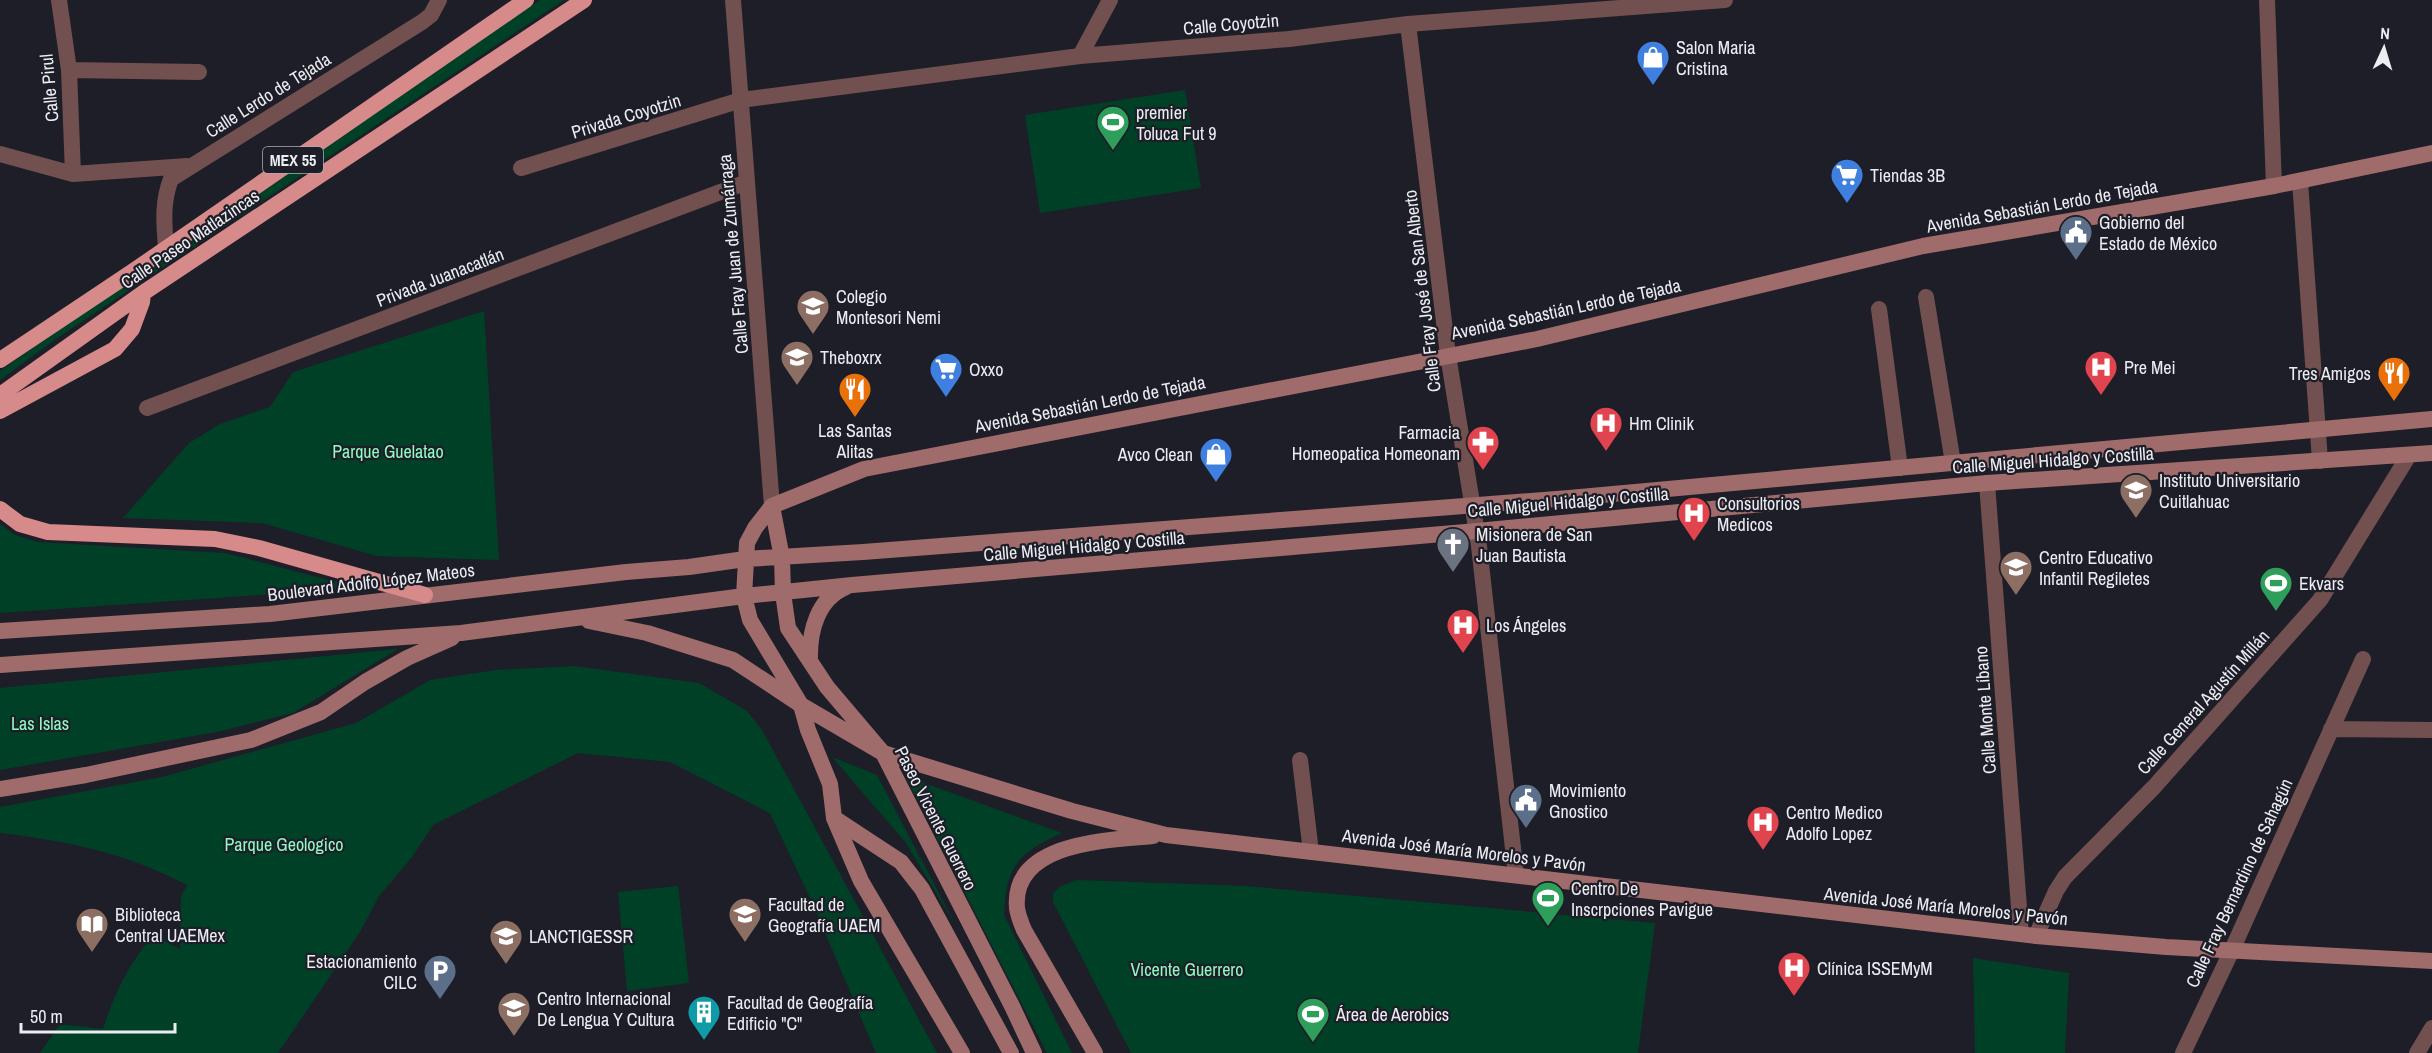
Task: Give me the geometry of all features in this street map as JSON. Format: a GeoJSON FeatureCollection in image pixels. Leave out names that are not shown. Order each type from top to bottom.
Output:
{"type":"FeatureCollection","features":[{"type":"Feature","properties":{"kind":"highway","name":"Calle Paseo Matlazincas"},"geometry":{"type":"LineString","coordinates":[[0,360],[526,0]]}},
{"type":"Feature","properties":{"kind":"highway","name":"Calle Paseo Matlazincas"},"geometry":{"type":"LineString","coordinates":[[0,395],[143,293],[584,0]]}},
{"type":"Feature","properties":{"kind":"highway"},"geometry":{"type":"LineString","coordinates":[[0,411],[78,367],[103,357],[124,339],[138,316],[143,293]]}},
{"type":"Feature","properties":{"kind":"highway"},"geometry":{"type":"LineString","coordinates":[[46,362],[68,363],[78,367]]}},
{"type":"Feature","properties":{"kind":"highway"},"geometry":{"type":"LineString","coordinates":[[0,509],[20,524],[48,532],[214,539],[248,545],[425,595]]}},
{"type":"Feature","properties":{"kind":"main road","name":"Avenida Sebastián Lerdo de Tejada"},"geometry":{"type":"LineString","coordinates":[[772,506],[864,469],[1538,339],[1923,246],[2274,186],[2432,153]]}},
{"type":"Feature","properties":{"kind":"main road","name":"Calle Miguel Hidalgo y Costilla"},"geometry":{"type":"LineString","coordinates":[[745,559],[1569,498],[2432,419]]}},
{"type":"Feature","properties":{"kind":"main road","name":"Calle Miguel Hidalgo y Costilla"},"geometry":{"type":"LineString","coordinates":[[744,596],[1987,483],[2432,453]]}},
{"type":"Feature","properties":{"kind":"main road","name":"Paseo Vicente Guerrero"},"geometry":{"type":"LineString","coordinates":[[772,506],[782,558],[783,593],[788,628],[827,687],[883,753],[1012,1005],[1034,1053]]}},
{"type":"Feature","properties":{"kind":"main road"},"geometry":{"type":"LineString","coordinates":[[772,506],[747,543],[744,596],[750,620],[801,705],[807,730],[830,784],[834,818],[861,881],[962,1053]]}},
{"type":"Feature","properties":{"kind":"main road","name":"Boulevard Adolfo López Mateos"},"geometry":{"type":"LineString","coordinates":[[0,631],[270,614],[745,559]]}},
{"type":"Feature","properties":{"kind":"main road"},"geometry":{"type":"LineString","coordinates":[[810,662],[809,639],[820,611],[833,595],[852,585]]}},
{"type":"Feature","properties":{"kind":"main road"},"geometry":{"type":"LineString","coordinates":[[0,665],[461,633],[744,596]]}},
{"type":"Feature","properties":{"kind":"main road"},"geometry":{"type":"LineString","coordinates":[[576,618],[647,633],[733,660],[801,705]]}},
{"type":"Feature","properties":{"kind":"main road"},"geometry":{"type":"LineString","coordinates":[[0,789],[86,775],[251,740],[321,712],[365,681],[461,633]]}},
{"type":"Feature","properties":{"kind":"main road","name":"Avenida José María Morelos y Pavón"},"geometry":{"type":"LineString","coordinates":[[801,705],[883,753],[1072,811],[1166,835],[2029,935],[2432,962]]}},
{"type":"Feature","properties":{"kind":"main road"},"geometry":{"type":"LineString","coordinates":[[834,818],[901,862],[922,888],[1011,1053]]}},
{"type":"Feature","properties":{"kind":"main road"},"geometry":{"type":"LineString","coordinates":[[1095,1053],[1024,930],[1017,908],[1020,885],[1024,874],[1058,850],[1166,835]]}},
{"type":"Feature","properties":{"kind":"street","name":"Calle Pirul"},"geometry":{"type":"LineString","coordinates":[[59,0],[69,70],[73,174]]}},
{"type":"Feature","properties":{"kind":"street","name":"Calle Lerdo de Tejada"},"geometry":{"type":"LineString","coordinates":[[166,248],[163,209],[171,178],[422,22],[431,15],[439,0]]}},
{"type":"Feature","properties":{"kind":"street","name":"Calle Fray Juan de Zumárraga"},"geometry":{"type":"LineString","coordinates":[[733,0],[772,506]]}},
{"type":"Feature","properties":{"kind":"street","name":"Calle Coyotzin"},"geometry":{"type":"LineString","coordinates":[[741,100],[1080,56],[1288,39],[1408,24],[1725,0]]}},
{"type":"Feature","properties":{"kind":"street"},"geometry":{"type":"LineString","coordinates":[[2267,0],[2274,186]]}},
{"type":"Feature","properties":{"kind":"street"},"geometry":{"type":"LineString","coordinates":[[1080,56],[1112,1]]}},
{"type":"Feature","properties":{"kind":"street","name":"Calle Fray José de San Alberto"},"geometry":{"type":"LineString","coordinates":[[1408,24],[1448,356],[1477,531],[1516,875]]}},
{"type":"Feature","properties":{"kind":"street"},"geometry":{"type":"LineString","coordinates":[[69,70],[199,72]]}},
{"type":"Feature","properties":{"kind":"street","name":"Privada Coyotzin"},"geometry":{"type":"LineString","coordinates":[[521,168],[741,100]]}},
{"type":"Feature","properties":{"kind":"street"},"geometry":{"type":"LineString","coordinates":[[0,154],[73,174],[188,166]]}},
{"type":"Feature","properties":{"kind":"street"},"geometry":{"type":"LineString","coordinates":[[2300,181],[2320,461]]}},
{"type":"Feature","properties":{"kind":"street","name":"Privada Juanacatlán"},"geometry":{"type":"LineString","coordinates":[[147,408],[747,182]]}},
{"type":"Feature","properties":{"kind":"street"},"geometry":{"type":"LineString","coordinates":[[1926,297],[1953,463]]}},
{"type":"Feature","properties":{"kind":"street"},"geometry":{"type":"LineString","coordinates":[[1879,309],[1900,468]]}},
{"type":"Feature","properties":{"kind":"street","name":"Calle General Agustín Millán"},"geometry":{"type":"LineString","coordinates":[[2029,935],[2065,877],[2154,787],[2320,600],[2409,455]]}},
{"type":"Feature","properties":{"kind":"street","name":"Calle Monte Líbano"},"geometry":{"type":"LineString","coordinates":[[1987,483],[2029,935]]}},
{"type":"Feature","properties":{"kind":"street","name":"Calle Fray Bernardino de Sahagún"},"geometry":{"type":"LineString","coordinates":[[2183,1053],[2184,1046],[2232,950],[2363,659]]}},
{"type":"Feature","properties":{"kind":"street"},"geometry":{"type":"LineString","coordinates":[[2331,729],[2432,729]]}},
{"type":"Feature","properties":{"kind":"street"},"geometry":{"type":"LineString","coordinates":[[1300,760],[1311,852]]}},
{"type":"Feature","properties":{"kind":"street"},"geometry":{"type":"LineString","coordinates":[[2417,1053],[2432,1028]]}},
{"type":"Feature","properties":{"kind":"green space"},"geometry":{"type":"Polygon","coordinates":[[[540,0],[564,0],[56,339],[0,380],[0,371],[394,98],[540,0]]]}},
{"type":"Feature","properties":{"kind":"green space","name":"premier Toluca Fut 9"},"geometry":{"type":"Polygon","coordinates":[[[1185,90],[1201,188],[1040,213],[1025,115],[1185,90]]]}},
{"type":"Feature","properties":{"kind":"green space","name":"Parque Guelatao"},"geometry":{"type":"Polygon","coordinates":[[[484,311],[499,560],[377,556],[262,523],[123,518],[189,443],[220,424],[270,407],[293,372],[484,311]]]}},
{"type":"Feature","properties":{"kind":"green space"},"geometry":{"type":"Polygon","coordinates":[[[0,524],[15,535],[37,542],[225,553],[359,588],[0,613],[0,524]]]}},
{"type":"Feature","properties":{"kind":"green space","name":"Las Islas"},"geometry":{"type":"Polygon","coordinates":[[[398,649],[293,713],[217,732],[0,770],[0,688],[398,649]]]}},
{"type":"Feature","properties":{"kind":"green space","name":"Parque Geologico"},"geometry":{"type":"Polygon","coordinates":[[[574,666],[699,683],[747,711],[762,730],[937,1053],[876,1053],[812,902],[770,813],[670,762],[578,753],[433,825],[412,857],[379,896],[360,932],[278,1053],[40,1053],[60,1024],[103,1029],[123,980],[153,935],[180,949],[181,896],[187,885],[142,865],[96,850],[0,833],[0,807],[162,777],[356,723],[430,680],[496,670],[574,666]]]}},
{"type":"Feature","properties":{"kind":"green space"},"geometry":{"type":"Polygon","coordinates":[[[832,757],[877,775],[956,926],[906,843],[832,757]]]}},
{"type":"Feature","properties":{"kind":"green space"},"geometry":{"type":"Polygon","coordinates":[[[905,776],[1062,833],[1035,847],[1017,863],[1008,884],[1004,915],[1072,1053],[1047,1053],[905,776]]]}},
{"type":"Feature","properties":{"kind":"green space","name":"Vicente Guerrero"},"geometry":{"type":"Polygon","coordinates":[[[1077,880],[1246,886],[1655,923],[1638,1053],[1131,1053],[1053,902],[1053,893],[1061,886],[1077,880]]]}},
{"type":"Feature","properties":{"kind":"green space"},"geometry":{"type":"Polygon","coordinates":[[[678,886],[689,983],[627,991],[618,892],[678,886]]]}},
{"type":"Feature","properties":{"kind":"green space"},"geometry":{"type":"Polygon","coordinates":[[[1973,958],[2069,973],[2065,1053],[1975,1053],[1973,958]]]}},
{"type":"Feature","properties":{"kind":"place","name":"Salon Maria Cristina"},"geometry":{"type":"Point","coordinates":[1653,86]}},
{"type":"Feature","properties":{"kind":"place","name":"premier Toluca Fut 9"},"geometry":{"type":"Point","coordinates":[1113,151]}},
{"type":"Feature","properties":{"kind":"place","name":"Tiendas 3B"},"geometry":{"type":"Point","coordinates":[1847,204]}},
{"type":"Feature","properties":{"kind":"place","name":"Gobierno del Estado de México"},"geometry":{"type":"Point","coordinates":[2076,261]}},
{"type":"Feature","properties":{"kind":"place","name":"Colegio Montesori Nemi"},"geometry":{"type":"Point","coordinates":[813,335]}},
{"type":"Feature","properties":{"kind":"place","name":"Theboxrx"},"geometry":{"type":"Point","coordinates":[797,386]}},
{"type":"Feature","properties":{"kind":"place","name":"Pre Mei"},"geometry":{"type":"Point","coordinates":[2101,396]}},
{"type":"Feature","properties":{"kind":"place","name":"Oxxo"},"geometry":{"type":"Point","coordinates":[946,398]}},
{"type":"Feature","properties":{"kind":"place","name":"Tres Amigos"},"geometry":{"type":"Point","coordinates":[2394,402]}},
{"type":"Feature","properties":{"kind":"place","name":"Las Santas Alitas"},"geometry":{"type":"Point","coordinates":[855,418]}},
{"type":"Feature","properties":{"kind":"place","name":"Hm Clinik"},"geometry":{"type":"Point","coordinates":[1606,452]}},
{"type":"Feature","properties":{"kind":"place","name":"Farmacia Homeopatica Homeonam"},"geometry":{"type":"Point","coordinates":[1483,471]}},
{"type":"Feature","properties":{"kind":"place","name":"Avco Clean"},"geometry":{"type":"Point","coordinates":[1216,483]}},
{"type":"Feature","properties":{"kind":"place","name":"Instituto Universitario Cuitlahuac"},"geometry":{"type":"Point","coordinates":[2136,519]}},
{"type":"Feature","properties":{"kind":"place","name":"Consultorios Medicos"},"geometry":{"type":"Point","coordinates":[1694,542]}},
{"type":"Feature","properties":{"kind":"place","name":"Misionera de San Juan Bautista"},"geometry":{"type":"Point","coordinates":[1453,573]}},
{"type":"Feature","properties":{"kind":"place","name":"Centro Educativo Infantil Regiletes"},"geometry":{"type":"Point","coordinates":[2016,596]}},
{"type":"Feature","properties":{"kind":"place","name":"Ekvars"},"geometry":{"type":"Point","coordinates":[2276,612]}},
{"type":"Feature","properties":{"kind":"place","name":"Los Ángeles"},"geometry":{"type":"Point","coordinates":[1463,654]}},
{"type":"Feature","properties":{"kind":"place","name":"Movimiento Gnostico"},"geometry":{"type":"Point","coordinates":[1526,829]}},
{"type":"Feature","properties":{"kind":"place","name":"Centro Medico Adolfo Lopez"},"geometry":{"type":"Point","coordinates":[1763,851]}},
{"type":"Feature","properties":{"kind":"place","name":"Centro De Inscrpciones Pavigue"},"geometry":{"type":"Point","coordinates":[1548,927]}},
{"type":"Feature","properties":{"kind":"place","name":"Facultad de Geografía UAEM"},"geometry":{"type":"Point","coordinates":[745,943]}},
{"type":"Feature","properties":{"kind":"place","name":"Biblioteca Central UAEMex"},"geometry":{"type":"Point","coordinates":[92,953]}},
{"type":"Feature","properties":{"kind":"place","name":"LANCTIGESSR"},"geometry":{"type":"Point","coordinates":[506,965]}},
{"type":"Feature","properties":{"kind":"place","name":"Clínica ISSEMyM"},"geometry":{"type":"Point","coordinates":[1794,997]}},
{"type":"Feature","properties":{"kind":"place","name":"Estacionamiento CILC"},"geometry":{"type":"Point","coordinates":[440,1000]}},
{"type":"Feature","properties":{"kind":"place","name":"Centro Internacional De Lengua Y Cultura"},"geometry":{"type":"Point","coordinates":[514,1037]}},
{"type":"Feature","properties":{"kind":"place","name":"Facultad de Geografía Edificio \"C\""},"geometry":{"type":"Point","coordinates":[704,1041]}},
{"type":"Feature","properties":{"kind":"place","name":"Área de Aerobics"},"geometry":{"type":"Point","coordinates":[1313,1043]}}]}
